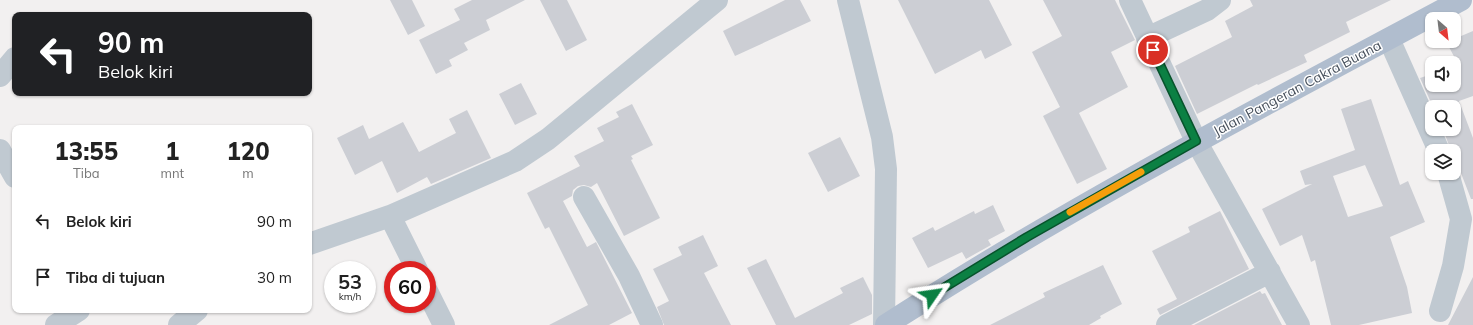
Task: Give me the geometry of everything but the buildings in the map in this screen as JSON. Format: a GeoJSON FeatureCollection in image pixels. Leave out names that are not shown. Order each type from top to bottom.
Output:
{"type":"FeatureCollection","features":[{"type":"Feature","properties":{"kind":"main road","name":"Jalan Pangeran Cakra Buana"},"geometry":{"type":"LineString","coordinates":[[885,325],[1027,237],[1196,141],[1462,0]]}},
{"type":"Feature","properties":{"kind":"street"},"geometry":{"type":"LineString","coordinates":[[312,243],[390,216],[515,161],[542,144],[717,0]]}},
{"type":"Feature","properties":{"kind":"street"},"geometry":{"type":"LineString","coordinates":[[848,0],[882,137],[886,170],[885,325]]}},
{"type":"Feature","properties":{"kind":"street"},"geometry":{"type":"LineString","coordinates":[[1130,0],[1196,141],[1299,325]]}},
{"type":"Feature","properties":{"kind":"street"},"geometry":{"type":"LineString","coordinates":[[1147,38],[1207,10],[1220,0]]}},
{"type":"Feature","properties":{"kind":"street"},"geometry":{"type":"LineString","coordinates":[[1389,39],[1436,144]]}},
{"type":"Feature","properties":{"kind":"street"},"geometry":{"type":"LineString","coordinates":[[0,76],[12,62]]}},
{"type":"Feature","properties":{"kind":"street"},"geometry":{"type":"LineString","coordinates":[[0,150],[12,172]]}},
{"type":"Feature","properties":{"kind":"street"},"geometry":{"type":"LineString","coordinates":[[1440,311],[1453,266],[1461,219],[1450,180]]}},
{"type":"Feature","properties":{"kind":"street"},"geometry":{"type":"LineString","coordinates":[[584,197],[629,276],[652,325]]}},
{"type":"Feature","properties":{"kind":"street"},"geometry":{"type":"LineString","coordinates":[[390,216],[412,261]]}},
{"type":"Feature","properties":{"kind":"street"},"geometry":{"type":"LineString","coordinates":[[1167,325],[1270,272]]}},
{"type":"Feature","properties":{"kind":"street"},"geometry":{"type":"LineString","coordinates":[[436,309],[444,325]]}},
{"type":"Feature","properties":{"kind":"street"},"geometry":{"type":"LineString","coordinates":[[56,325],[75,313]]}},
{"type":"Feature","properties":{"kind":"street"},"geometry":{"type":"LineString","coordinates":[[82,313],[90,325]]}},
{"type":"Feature","properties":{"kind":"street"},"geometry":{"type":"LineString","coordinates":[[179,325],[193,313]]}},
{"type":"Feature","properties":{"kind":"slow traffic"},"geometry":{"type":"LineString","coordinates":[[1070,212],[1141,172]]}},
{"type":"Feature","properties":{"kind":"route"},"geometry":{"type":"LineString","coordinates":[[932,295],[1027,237],[1196,141],[1153,50]]}}]}
